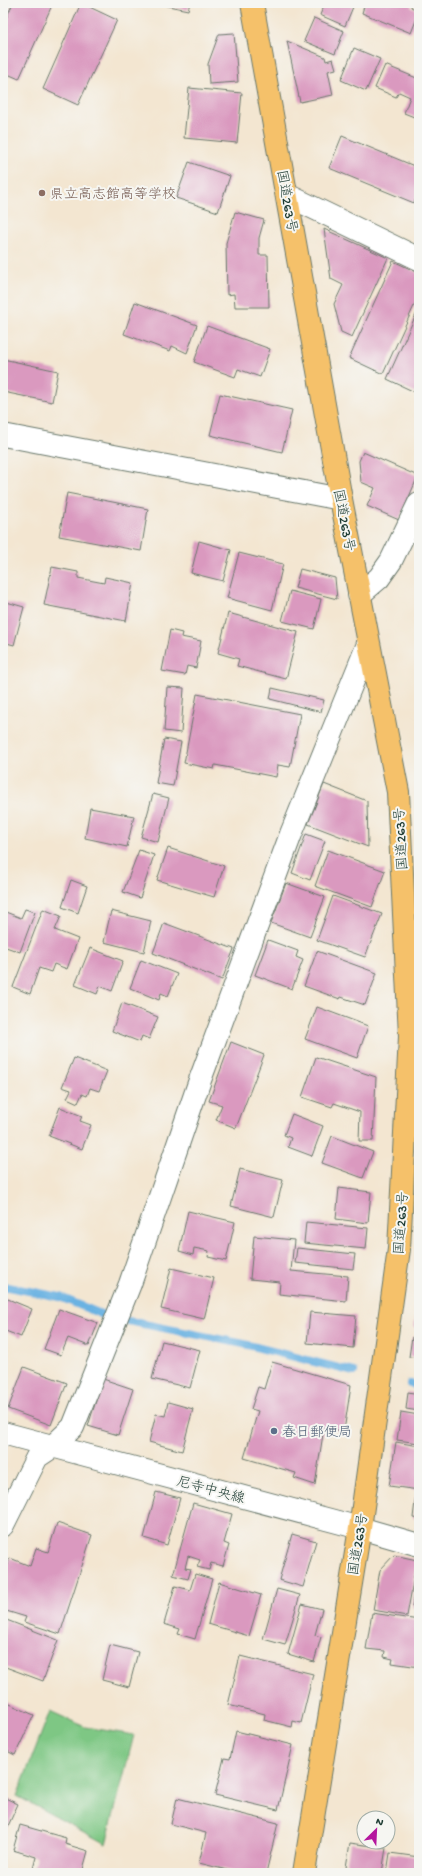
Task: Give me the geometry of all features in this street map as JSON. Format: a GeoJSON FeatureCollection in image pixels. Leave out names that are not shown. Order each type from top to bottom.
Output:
{"type":"FeatureCollection","features":[{"type":"Feature","properties":{"kind":"highway","name":"国道263号"},"geometry":{"type":"LineString","coordinates":[[252,3],[341,499],[398,792],[415,1034],[399,1249],[360,1528],[304,1873]]}},
{"type":"Feature","properties":{"kind":"street"},"geometry":{"type":"LineString","coordinates":[[287,194],[419,259]]}},
{"type":"Feature","properties":{"kind":"street"},"geometry":{"type":"LineString","coordinates":[[3,435],[341,499]]}},
{"type":"Feature","properties":{"kind":"street"},"geometry":{"type":"LineString","coordinates":[[360,595],[379,578],[391,561],[419,504]]}},
{"type":"Feature","properties":{"kind":"street"},"geometry":{"type":"LineString","coordinates":[[3,1525],[36,1457],[52,1447],[73,1427],[117,1319],[200,1080],[288,841],[368,644]]}},
{"type":"Feature","properties":{"kind":"street","name":"尼寺中央線"},"geometry":{"type":"LineString","coordinates":[[3,1433],[419,1545]]}},
{"type":"Feature","properties":{"kind":"green space"},"geometry":{"type":"Polygon","coordinates":[[[50,1711],[85,1727],[134,1735],[106,1844],[17,1796],[50,1711]]]}},
{"type":"Feature","properties":{"kind":"building"},"geometry":{"type":"Polygon","coordinates":[[[13,3],[53,3],[19,79],[3,72],[3,25],[13,3]]]}},
{"type":"Feature","properties":{"kind":"building"},"geometry":{"type":"Polygon","coordinates":[[[81,3],[117,20],[78,105],[43,89],[81,3]]]}},
{"type":"Feature","properties":{"kind":"building"},"geometry":{"type":"Polygon","coordinates":[[[164,3],[190,3],[188,10],[163,5],[164,3]]]}},
{"type":"Feature","properties":{"kind":"building"},"geometry":{"type":"Polygon","coordinates":[[[325,3],[345,3],[353,7],[345,26],[320,15],[325,3]]]}},
{"type":"Feature","properties":{"kind":"building"},"geometry":{"type":"Polygon","coordinates":[[[365,3],[412,3],[411,7],[419,11],[419,13],[411,33],[362,13],[365,3]]]}},
{"type":"Feature","properties":{"kind":"building"},"geometry":{"type":"Polygon","coordinates":[[[314,18],[344,31],[335,54],[304,41],[314,18]]]}},
{"type":"Feature","properties":{"kind":"building"},"geometry":{"type":"Polygon","coordinates":[[[234,33],[238,82],[209,84],[208,64],[219,34],[234,33]]]}},
{"type":"Feature","properties":{"kind":"building"},"geometry":{"type":"Polygon","coordinates":[[[287,41],[325,57],[326,61],[333,59],[336,69],[328,71],[333,95],[300,102],[287,41]]]}},
{"type":"Feature","properties":{"kind":"building"},"geometry":{"type":"Polygon","coordinates":[[[354,48],[380,59],[366,91],[341,80],[354,48]]]}},
{"type":"Feature","properties":{"kind":"building"},"geometry":{"type":"Polygon","coordinates":[[[385,65],[419,79],[419,119],[404,113],[410,97],[399,92],[396,97],[375,88],[385,65]]]}},
{"type":"Feature","properties":{"kind":"building"},"geometry":{"type":"Polygon","coordinates":[[[189,88],[242,93],[237,143],[184,138],[189,88]]]}},
{"type":"Feature","properties":{"kind":"building"},"geometry":{"type":"Polygon","coordinates":[[[342,136],[419,168],[419,192],[414,203],[329,168],[342,136]]]}},
{"type":"Feature","properties":{"kind":"building"},"geometry":{"type":"Polygon","coordinates":[[[189,162],[230,176],[218,212],[176,198],[189,162]]]}},
{"type":"Feature","properties":{"kind":"building"},"geometry":{"type":"Polygon","coordinates":[[[235,212],[264,220],[259,238],[259,255],[268,255],[269,307],[235,307],[234,294],[227,295],[226,243],[235,212]]]}},
{"type":"Feature","properties":{"kind":"building"},"geometry":{"type":"Polygon","coordinates":[[[324,229],[388,258],[352,337],[341,332],[334,304],[343,285],[331,279],[324,229]]]}},
{"type":"Feature","properties":{"kind":"building"},"geometry":{"type":"Polygon","coordinates":[[[393,261],[419,273],[419,295],[383,374],[349,358],[393,261]]]}},
{"type":"Feature","properties":{"kind":"building"},"geometry":{"type":"Polygon","coordinates":[[[135,302],[197,325],[187,353],[172,346],[170,351],[124,334],[135,302]]]}},
{"type":"Feature","properties":{"kind":"building"},"geometry":{"type":"Polygon","coordinates":[[[419,308],[419,394],[387,379],[419,308]]]}},
{"type":"Feature","properties":{"kind":"building"},"geometry":{"type":"Polygon","coordinates":[[[207,326],[270,349],[260,377],[238,369],[235,377],[194,362],[207,326]]]}},
{"type":"Feature","properties":{"kind":"building"},"geometry":{"type":"Polygon","coordinates":[[[3,359],[58,371],[52,402],[3,392],[3,359]]]}},
{"type":"Feature","properties":{"kind":"building"},"geometry":{"type":"Polygon","coordinates":[[[220,394],[292,410],[282,452],[210,435],[220,394]]]}},
{"type":"Feature","properties":{"kind":"building"},"geometry":{"type":"Polygon","coordinates":[[[363,452],[418,476],[399,520],[367,506],[375,488],[361,482],[359,461],[363,452]]]}},
{"type":"Feature","properties":{"kind":"building"},"geometry":{"type":"Polygon","coordinates":[[[67,493],[148,509],[141,551],[59,536],[67,493]]]}},
{"type":"Feature","properties":{"kind":"building"},"geometry":{"type":"Polygon","coordinates":[[[199,541],[231,550],[223,581],[191,573],[199,541]]]}},
{"type":"Feature","properties":{"kind":"building"},"geometry":{"type":"Polygon","coordinates":[[[239,553],[283,564],[272,610],[227,598],[239,553]]]}},
{"type":"Feature","properties":{"kind":"building"},"geometry":{"type":"Polygon","coordinates":[[[52,567],[78,572],[78,578],[104,583],[105,577],[133,583],[126,621],[44,605],[52,567]]]}},
{"type":"Feature","properties":{"kind":"building"},"geometry":{"type":"Polygon","coordinates":[[[300,569],[335,578],[337,599],[295,588],[300,569]]]}},
{"type":"Feature","properties":{"kind":"building"},"geometry":{"type":"Polygon","coordinates":[[[290,591],[321,599],[314,629],[282,621],[290,591]]]}},
{"type":"Feature","properties":{"kind":"building"},"geometry":{"type":"Polygon","coordinates":[[[3,601],[24,607],[14,645],[3,642],[3,601]]]}},
{"type":"Feature","properties":{"kind":"building"},"geometry":{"type":"Polygon","coordinates":[[[228,613],[298,632],[286,679],[237,666],[239,659],[218,653],[228,613]]]}},
{"type":"Feature","properties":{"kind":"building"},"geometry":{"type":"Polygon","coordinates":[[[170,630],[182,633],[181,637],[201,641],[196,668],[187,666],[185,675],[162,671],[170,630]]]}},
{"type":"Feature","properties":{"kind":"building"},"geometry":{"type":"Polygon","coordinates":[[[167,687],[184,688],[181,733],[164,731],[167,687]]]}},
{"type":"Feature","properties":{"kind":"building"},"geometry":{"type":"Polygon","coordinates":[[[272,688],[324,700],[321,712],[270,699],[272,688]]]}},
{"type":"Feature","properties":{"kind":"building"},"geometry":{"type":"Polygon","coordinates":[[[197,694],[300,714],[290,767],[278,765],[276,777],[215,765],[214,769],[184,763],[197,694]]]}},
{"type":"Feature","properties":{"kind":"building"},"geometry":{"type":"Polygon","coordinates":[[[164,739],[181,742],[173,786],[156,783],[164,739]]]}},
{"type":"Feature","properties":{"kind":"building"},"geometry":{"type":"Polygon","coordinates":[[[324,784],[367,801],[368,847],[308,824],[324,784]]]}},
{"type":"Feature","properties":{"kind":"building"},"geometry":{"type":"Polygon","coordinates":[[[153,794],[169,798],[158,842],[141,837],[153,794]]]}},
{"type":"Feature","properties":{"kind":"building"},"geometry":{"type":"Polygon","coordinates":[[[90,808],[134,816],[127,847],[85,838],[90,808]]]}},
{"type":"Feature","properties":{"kind":"building"},"geometry":{"type":"Polygon","coordinates":[[[306,834],[325,841],[310,880],[292,873],[306,834]]]}},
{"type":"Feature","properties":{"kind":"building"},"geometry":{"type":"Polygon","coordinates":[[[168,848],[224,866],[214,897],[157,880],[168,848]]]}},
{"type":"Feature","properties":{"kind":"building"},"geometry":{"type":"Polygon","coordinates":[[[139,850],[154,855],[140,898],[123,892],[139,850]]]}},
{"type":"Feature","properties":{"kind":"building"},"geometry":{"type":"Polygon","coordinates":[[[328,850],[385,871],[372,907],[315,886],[328,850]]]}},
{"type":"Feature","properties":{"kind":"building"},"geometry":{"type":"Polygon","coordinates":[[[71,880],[87,886],[78,913],[62,907],[71,880]]]}},
{"type":"Feature","properties":{"kind":"building"},"geometry":{"type":"Polygon","coordinates":[[[286,883],[325,897],[310,937],[271,923],[286,883]]]}},
{"type":"Feature","properties":{"kind":"building"},"geometry":{"type":"Polygon","coordinates":[[[333,896],[382,914],[365,957],[317,940],[333,896]]]}},
{"type":"Feature","properties":{"kind":"building"},"geometry":{"type":"Polygon","coordinates":[[[25,909],[35,912],[20,952],[3,946],[3,911],[21,918],[25,909]]]}},
{"type":"Feature","properties":{"kind":"building"},"geometry":{"type":"Polygon","coordinates":[[[43,909],[61,916],[55,930],[78,939],[67,969],[54,964],[51,972],[39,968],[30,994],[13,987],[43,909]]]}},
{"type":"Feature","properties":{"kind":"building"},"geometry":{"type":"Polygon","coordinates":[[[111,911],[151,921],[144,952],[104,942],[111,911]]]}},
{"type":"Feature","properties":{"kind":"building"},"geometry":{"type":"Polygon","coordinates":[[[164,923],[234,949],[222,980],[153,953],[164,923]]]}},
{"type":"Feature","properties":{"kind":"building"},"geometry":{"type":"Polygon","coordinates":[[[268,940],[298,951],[296,957],[303,960],[292,989],[255,975],[268,940]]]}},
{"type":"Feature","properties":{"kind":"building"},"geometry":{"type":"Polygon","coordinates":[[[90,948],[123,961],[112,991],[100,986],[97,994],[75,985],[90,948]]]}},
{"type":"Feature","properties":{"kind":"building"},"geometry":{"type":"Polygon","coordinates":[[[317,951],[377,973],[365,1005],[341,997],[340,999],[304,986],[317,951]]]}},
{"type":"Feature","properties":{"kind":"building"},"geometry":{"type":"Polygon","coordinates":[[[141,960],[177,974],[168,996],[161,993],[159,1000],[130,988],[141,960]]]}},
{"type":"Feature","properties":{"kind":"building"},"geometry":{"type":"Polygon","coordinates":[[[122,1003],[158,1017],[149,1039],[142,1036],[140,1042],[112,1031],[122,1003]]]}},
{"type":"Feature","properties":{"kind":"building"},"geometry":{"type":"Polygon","coordinates":[[[317,1007],[368,1026],[357,1058],[305,1039],[317,1007]]]}},
{"type":"Feature","properties":{"kind":"building"},"geometry":{"type":"Polygon","coordinates":[[[231,1042],[264,1055],[236,1128],[216,1120],[222,1105],[209,1101],[231,1042]]]}},
{"type":"Feature","properties":{"kind":"building"},"geometry":{"type":"Polygon","coordinates":[[[316,1057],[376,1077],[373,1141],[359,1141],[360,1112],[334,1103],[332,1107],[302,1097],[316,1057]]]}},
{"type":"Feature","properties":{"kind":"building"},"geometry":{"type":"Polygon","coordinates":[[[74,1058],[107,1071],[99,1091],[90,1088],[87,1096],[82,1094],[78,1103],[67,1098],[71,1090],[62,1087],[74,1058]]]}},
{"type":"Feature","properties":{"kind":"building"},"geometry":{"type":"Polygon","coordinates":[[[60,1107],[82,1116],[80,1121],[91,1125],[82,1149],[49,1136],[60,1107]]]}},
{"type":"Feature","properties":{"kind":"building"},"geometry":{"type":"Polygon","coordinates":[[[292,1114],[323,1126],[312,1156],[288,1147],[291,1138],[284,1135],[292,1114]]]}},
{"type":"Feature","properties":{"kind":"building"},"geometry":{"type":"Polygon","coordinates":[[[332,1136],[373,1152],[363,1178],[322,1163],[332,1136]]]}},
{"type":"Feature","properties":{"kind":"building"},"geometry":{"type":"Polygon","coordinates":[[[240,1169],[283,1180],[274,1217],[231,1206],[240,1169]]]}},
{"type":"Feature","properties":{"kind":"building"},"geometry":{"type":"Polygon","coordinates":[[[339,1188],[371,1192],[368,1223],[336,1219],[339,1188]]]}},
{"type":"Feature","properties":{"kind":"building"},"geometry":{"type":"Polygon","coordinates":[[[188,1211],[235,1222],[226,1261],[208,1257],[209,1251],[194,1248],[193,1255],[179,1251],[188,1211]]]}},
{"type":"Feature","properties":{"kind":"building"},"geometry":{"type":"Polygon","coordinates":[[[306,1222],[368,1228],[366,1249],[304,1243],[306,1222]]]}},
{"type":"Feature","properties":{"kind":"building"},"geometry":{"type":"Polygon","coordinates":[[[254,1236],[294,1240],[291,1271],[348,1276],[346,1301],[279,1294],[280,1282],[250,1279],[254,1236]]]}},
{"type":"Feature","properties":{"kind":"building"},"geometry":{"type":"Polygon","coordinates":[[[297,1248],[355,1254],[353,1269],[295,1263],[297,1248]]]}},
{"type":"Feature","properties":{"kind":"building"},"geometry":{"type":"Polygon","coordinates":[[[171,1268],[214,1278],[204,1319],[161,1309],[171,1268]]]}},
{"type":"Feature","properties":{"kind":"building"},"geometry":{"type":"Polygon","coordinates":[[[3,1297],[32,1309],[21,1337],[3,1330],[3,1297]]]}},
{"type":"Feature","properties":{"kind":"building"},"geometry":{"type":"Polygon","coordinates":[[[419,1302],[419,1329],[414,1328],[419,1302]]]}},
{"type":"Feature","properties":{"kind":"building"},"geometry":{"type":"Polygon","coordinates":[[[59,1309],[98,1323],[89,1346],[68,1338],[61,1355],[44,1349],[59,1309]]]}},
{"type":"Feature","properties":{"kind":"building"},"geometry":{"type":"Polygon","coordinates":[[[310,1312],[356,1316],[353,1348],[307,1343],[310,1312]]]}},
{"type":"Feature","properties":{"kind":"building"},"geometry":{"type":"Polygon","coordinates":[[[412,1337],[419,1338],[419,1358],[409,1357],[412,1337]]]}},
{"type":"Feature","properties":{"kind":"building"},"geometry":{"type":"Polygon","coordinates":[[[162,1341],[200,1350],[190,1388],[152,1379],[162,1341]]]}},
{"type":"Feature","properties":{"kind":"building"},"geometry":{"type":"Polygon","coordinates":[[[272,1362],[351,1385],[344,1431],[324,1428],[315,1485],[294,1478],[296,1473],[244,1458],[258,1411],[251,1409],[258,1387],[264,1389],[272,1362]]]}},
{"type":"Feature","properties":{"kind":"building"},"geometry":{"type":"Polygon","coordinates":[[[24,1367],[67,1383],[51,1425],[8,1409],[24,1367]]]}},
{"type":"Feature","properties":{"kind":"building"},"geometry":{"type":"Polygon","coordinates":[[[103,1379],[133,1389],[118,1435],[88,1426],[103,1379]]]}},
{"type":"Feature","properties":{"kind":"building"},"geometry":{"type":"Polygon","coordinates":[[[408,1392],[419,1394],[419,1411],[406,1409],[408,1392]]]}},
{"type":"Feature","properties":{"kind":"building"},"geometry":{"type":"Polygon","coordinates":[[[168,1402],[193,1409],[182,1451],[149,1442],[156,1414],[165,1416],[168,1402]]]}},
{"type":"Feature","properties":{"kind":"building"},"geometry":{"type":"Polygon","coordinates":[[[401,1412],[419,1415],[419,1443],[397,1440],[401,1412]]]}},
{"type":"Feature","properties":{"kind":"building"},"geometry":{"type":"Polygon","coordinates":[[[396,1442],[419,1446],[419,1490],[389,1486],[396,1442]]]}},
{"type":"Feature","properties":{"kind":"building"},"geometry":{"type":"Polygon","coordinates":[[[156,1492],[180,1498],[167,1545],[144,1538],[156,1492]]]}},
{"type":"Feature","properties":{"kind":"building"},"geometry":{"type":"Polygon","coordinates":[[[416,1493],[419,1493],[419,1519],[413,1518],[416,1493]]]}},
{"type":"Feature","properties":{"kind":"building"},"geometry":{"type":"Polygon","coordinates":[[[193,1503],[232,1514],[224,1543],[229,1545],[223,1566],[211,1563],[209,1570],[197,1567],[200,1560],[188,1556],[185,1568],[191,1569],[188,1579],[173,1575],[193,1503]]]}},
{"type":"Feature","properties":{"kind":"building"},"geometry":{"type":"Polygon","coordinates":[[[57,1523],[92,1535],[60,1634],[24,1622],[26,1617],[3,1610],[3,1581],[10,1558],[30,1566],[36,1548],[48,1552],[57,1523]]]}},
{"type":"Feature","properties":{"kind":"building"},"geometry":{"type":"Polygon","coordinates":[[[292,1534],[316,1541],[303,1587],[279,1580],[292,1534]]]}},
{"type":"Feature","properties":{"kind":"building"},"geometry":{"type":"Polygon","coordinates":[[[394,1555],[417,1560],[407,1616],[373,1610],[380,1570],[394,1555]]]}},
{"type":"Feature","properties":{"kind":"building"},"geometry":{"type":"Polygon","coordinates":[[[195,1574],[212,1579],[195,1639],[178,1634],[180,1629],[164,1624],[175,1586],[190,1590],[195,1574]]]}},
{"type":"Feature","properties":{"kind":"building"},"geometry":{"type":"Polygon","coordinates":[[[419,1577],[419,1609],[412,1607],[419,1577]]]}},
{"type":"Feature","properties":{"kind":"building"},"geometry":{"type":"Polygon","coordinates":[[[219,1582],[261,1595],[249,1636],[208,1624],[219,1582]]]}},
{"type":"Feature","properties":{"kind":"building"},"geometry":{"type":"Polygon","coordinates":[[[277,1589],[300,1595],[285,1645],[263,1639],[277,1589]]]}},
{"type":"Feature","properties":{"kind":"building"},"geometry":{"type":"Polygon","coordinates":[[[302,1604],[322,1609],[315,1635],[321,1637],[314,1662],[288,1654],[302,1604]]]}},
{"type":"Feature","properties":{"kind":"building"},"geometry":{"type":"Polygon","coordinates":[[[372,1613],[419,1620],[419,1667],[392,1663],[393,1659],[384,1657],[385,1651],[366,1649],[372,1613]]]}},
{"type":"Feature","properties":{"kind":"building"},"geometry":{"type":"Polygon","coordinates":[[[4,1619],[58,1640],[43,1681],[3,1666],[4,1619]]]}},
{"type":"Feature","properties":{"kind":"building"},"geometry":{"type":"Polygon","coordinates":[[[110,1645],[138,1652],[129,1687],[102,1680],[110,1645]]]}},
{"type":"Feature","properties":{"kind":"building"},"geometry":{"type":"Polygon","coordinates":[[[240,1656],[313,1674],[301,1723],[293,1721],[292,1727],[264,1720],[265,1714],[228,1705],[240,1656]]]}},
{"type":"Feature","properties":{"kind":"building"},"geometry":{"type":"Polygon","coordinates":[[[3,1701],[34,1715],[15,1755],[3,1749],[3,1701]]]}},
{"type":"Feature","properties":{"kind":"building"},"geometry":{"type":"Polygon","coordinates":[[[236,1731],[293,1745],[278,1810],[215,1795],[224,1758],[230,1759],[236,1731]]]}},
{"type":"Feature","properties":{"kind":"building"},"geometry":{"type":"Polygon","coordinates":[[[3,1797],[18,1804],[3,1837],[3,1797]]]}},
{"type":"Feature","properties":{"kind":"building"},"geometry":{"type":"Polygon","coordinates":[[[177,1798],[278,1823],[266,1873],[235,1873],[199,1863],[206,1833],[171,1824],[177,1798]]]}},
{"type":"Feature","properties":{"kind":"building"},"geometry":{"type":"Polygon","coordinates":[[[20,1825],[66,1838],[65,1844],[88,1851],[82,1873],[32,1873],[36,1857],[13,1850],[20,1825]]]}},
{"type":"Feature","properties":{"kind":"building"},"geometry":{"type":"Polygon","coordinates":[[[350,1843],[356,1844],[356,1850],[386,1850],[382,1873],[352,1873],[353,1868],[346,1867],[350,1843]]]}},
{"type":"Feature","properties":{"kind":"building"},"geometry":{"type":"Polygon","coordinates":[[[390,1853],[419,1857],[419,1873],[387,1873],[390,1853]]]}},
{"type":"Feature","properties":{"kind":"waterway"},"geometry":{"type":"LineString","coordinates":[[3,1286],[60,1297],[108,1317],[244,1344],[354,1372]]}},
{"type":"Feature","properties":{"kind":"waterway"},"geometry":{"type":"LineString","coordinates":[[410,1384],[419,1385]]}},
{"type":"Feature","properties":{"kind":"place","name":"県立高志館高等学校"},"geometry":{"type":"Point","coordinates":[42,193]}},
{"type":"Feature","properties":{"kind":"place","name":"春日郵便局"},"geometry":{"type":"Point","coordinates":[274,1431]}}]}
